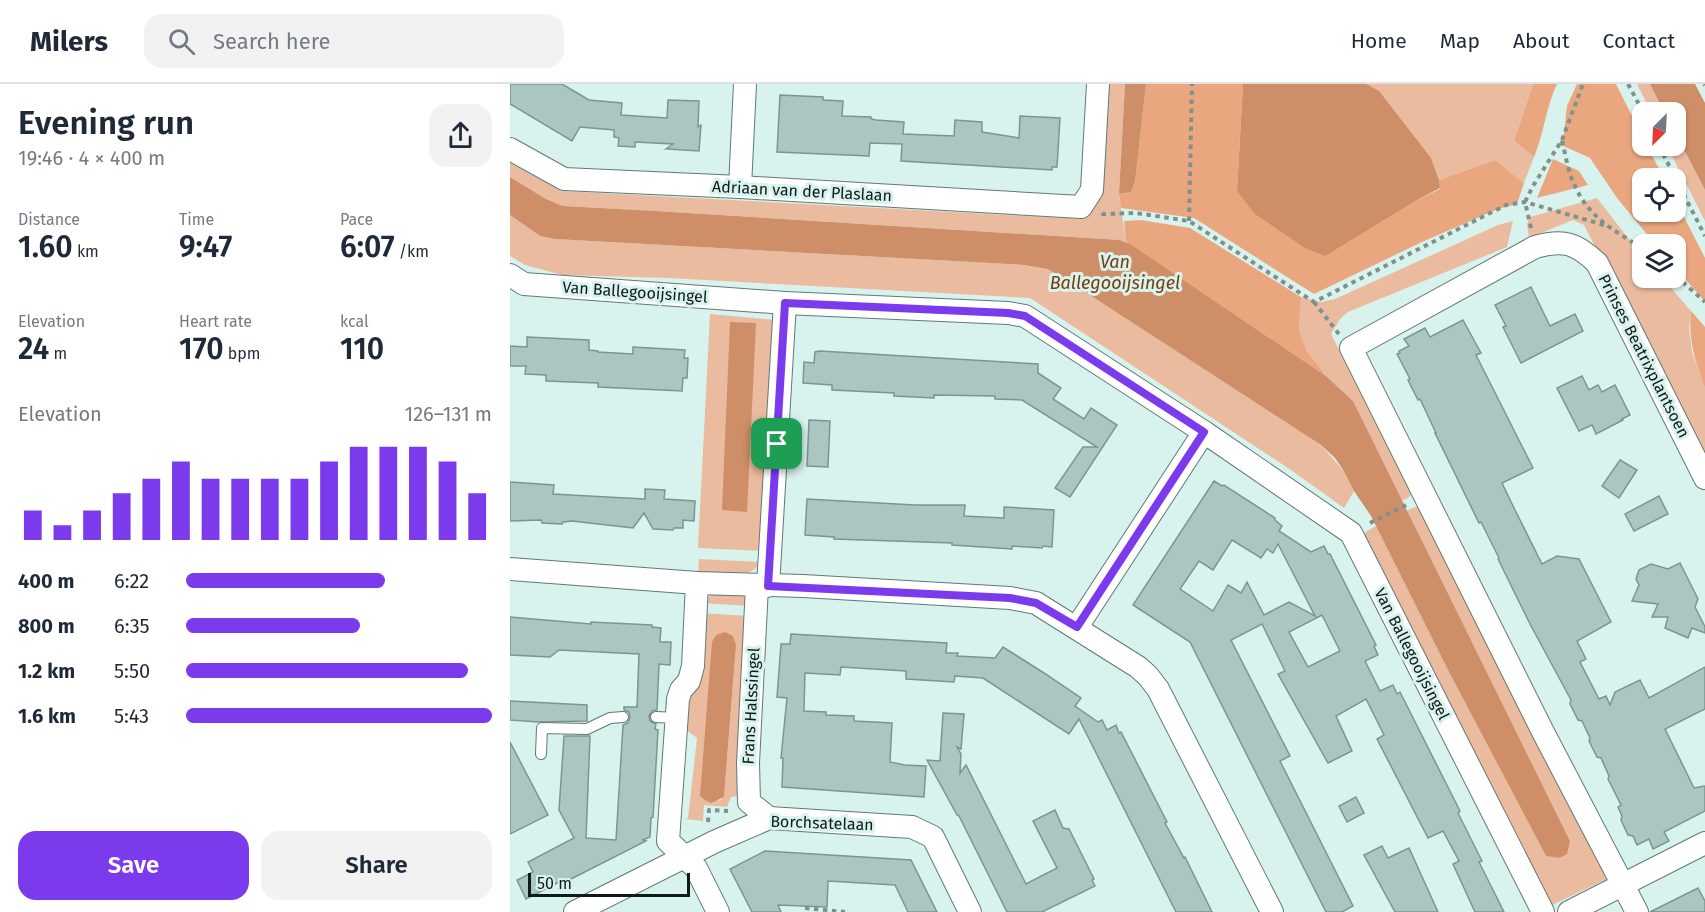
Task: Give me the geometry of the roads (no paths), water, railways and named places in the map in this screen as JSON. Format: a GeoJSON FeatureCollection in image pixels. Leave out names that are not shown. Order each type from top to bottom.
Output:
{"type":"FeatureCollection","features":[{"type":"Feature","properties":{"kind":"street"},"geometry":{"type":"LineString","coordinates":[[740,187],[745,84]]}},
{"type":"Feature","properties":{"kind":"street","name":"Adriaan van der Plaslaan"},"geometry":{"type":"LineString","coordinates":[[510,149],[564,179],[1082,207],[1089,195],[1098,84]]}},
{"type":"Feature","properties":{"kind":"street","name":"Prinses Beatrixplantsoen"},"geometry":{"type":"LineString","coordinates":[[1623,884],[1536,719],[1350,348],[1535,247],[1549,243],[1576,246],[1597,263],[1705,478]]}},
{"type":"Feature","properties":{"kind":"street","name":"Van Ballegooijsingel"},"geometry":{"type":"LineString","coordinates":[[510,275],[524,284],[785,303],[1008,313],[1025,316],[1204,432],[1351,533],[1543,912]]}},
{"type":"Feature","properties":{"kind":"street","name":"Frans Halssingel"},"geometry":{"type":"LineString","coordinates":[[769,818],[749,801],[748,763],[785,303]]}},
{"type":"Feature","properties":{"kind":"street"},"geometry":{"type":"LineString","coordinates":[[1077,627],[1204,432]]}},
{"type":"Feature","properties":{"kind":"street"},"geometry":{"type":"LineString","coordinates":[[510,570],[697,583],[1010,598],[1036,603],[1138,667],[1158,689],[1272,912]]}},
{"type":"Feature","properties":{"kind":"street"},"geometry":{"type":"LineString","coordinates":[[697,583],[693,666],[689,681],[681,690],[666,718],[668,841],[696,868],[718,912]]}},
{"type":"Feature","properties":{"kind":"street","name":"Borchsatelaan"},"geometry":{"type":"LineString","coordinates":[[575,912],[685,856],[769,818],[912,827],[933,837],[970,912]]}},
{"type":"Feature","properties":{"kind":"street"},"geometry":{"type":"LineString","coordinates":[[1569,912],[1705,843]]}},
{"type":"Feature","properties":{"kind":"street"},"geometry":{"type":"LineString","coordinates":[[1623,884],[1637,912]]}},
{"type":"Feature","properties":{"kind":"lane"},"geometry":{"type":"LineString","coordinates":[[541,754],[542,728],[587,729],[610,718],[623,717]]}},
{"type":"Feature","properties":{"kind":"water"},"geometry":{"type":"Polygon","coordinates":[[[1125,84],[1146,84],[1135,182],[1131,192],[1119,194],[1125,84]]]}},
{"type":"Feature","properties":{"kind":"water"},"geometry":{"type":"Polygon","coordinates":[[[1243,84],[1366,84],[1379,91],[1431,158],[1440,188],[1325,256],[1305,248],[1255,214],[1237,191],[1243,84]]]}},
{"type":"Feature","properties":{"kind":"water"},"geometry":{"type":"Polygon","coordinates":[[[1650,84],[1695,84],[1705,103],[1705,190],[1686,153],[1686,102],[1659,102],[1650,84]]]}},
{"type":"Feature","properties":{"kind":"water","name":"Van Ballegooijsingel"},"geometry":{"type":"Polygon","coordinates":[[[510,177],[546,199],[563,206],[1120,240],[1130,244],[1326,376],[1353,401],[1570,841],[1567,854],[1559,858],[1546,856],[1449,672],[1371,516],[1335,458],[1321,445],[1059,275],[1047,269],[1025,265],[555,239],[540,236],[510,215],[510,177]]]}},
{"type":"Feature","properties":{"kind":"water"},"geometry":{"type":"Polygon","coordinates":[[[730,322],[756,323],[747,512],[722,510],[730,322]]]}},
{"type":"Feature","properties":{"kind":"water"},"geometry":{"type":"Polygon","coordinates":[[[725,632],[733,636],[736,645],[724,797],[711,803],[700,796],[712,642],[716,635],[725,632]]]}}]}
